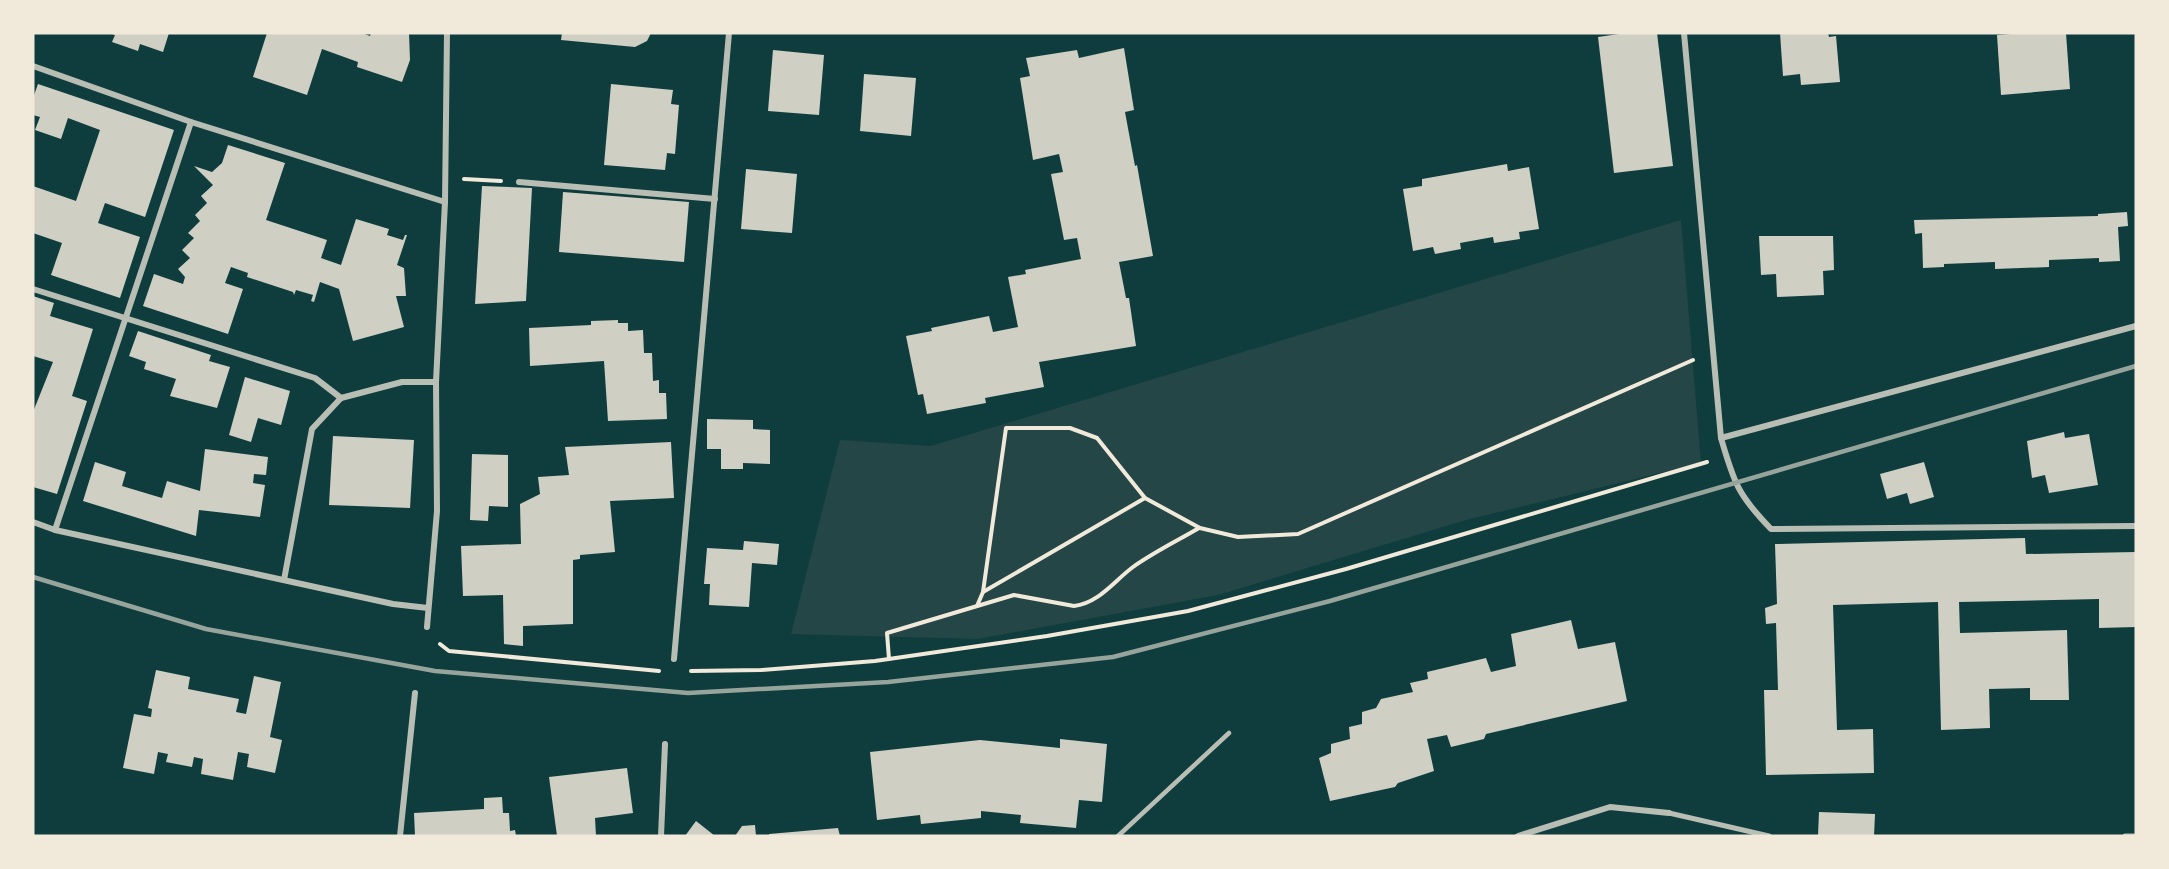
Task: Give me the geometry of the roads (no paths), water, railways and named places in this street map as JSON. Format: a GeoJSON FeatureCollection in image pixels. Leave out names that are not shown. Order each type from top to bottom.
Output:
{"type":"FeatureCollection","features":[{"type":"Feature","properties":{"kind":"street"},"geometry":{"type":"LineString","coordinates":[[427,627],[437,512],[436,382],[445,202],[447,33]]}},
{"type":"Feature","properties":{"kind":"street"},"geometry":{"type":"LineString","coordinates":[[674,659],[729,33]]}},
{"type":"Feature","properties":{"kind":"street"},"geometry":{"type":"LineString","coordinates":[[1684,33],[1721,438],[1733,482],[1750,507],[1771,528],[2136,526]]}},
{"type":"Feature","properties":{"kind":"street"},"geometry":{"type":"LineString","coordinates":[[33,66],[191,122],[445,202]]}},
{"type":"Feature","properties":{"kind":"street"},"geometry":{"type":"LineString","coordinates":[[56,530],[191,122]]}},
{"type":"Feature","properties":{"kind":"street"},"geometry":{"type":"LineString","coordinates":[[519,182],[714,199]]}},
{"type":"Feature","properties":{"kind":"street"},"geometry":{"type":"LineString","coordinates":[[33,289],[315,378],[341,398]]}},
{"type":"Feature","properties":{"kind":"street"},"geometry":{"type":"LineString","coordinates":[[1721,438],[2136,326]]}},
{"type":"Feature","properties":{"kind":"street"},"geometry":{"type":"LineString","coordinates":[[284,580],[312,429],[341,398],[402,382],[436,382]]}},
{"type":"Feature","properties":{"kind":"street"},"geometry":{"type":"LineString","coordinates":[[33,522],[56,530],[393,604],[428,608]]}},
{"type":"Feature","properties":{"kind":"street"},"geometry":{"type":"LineString","coordinates":[[400,836],[415,693]]}},
{"type":"Feature","properties":{"kind":"street"},"geometry":{"type":"LineString","coordinates":[[661,836],[665,744]]}},
{"type":"Feature","properties":{"kind":"street"},"geometry":{"type":"LineString","coordinates":[[1518,836],[1610,807],[1669,813],[1769,836]]}},
{"type":"Feature","properties":{"kind":"street"},"geometry":{"type":"LineString","coordinates":[[2125,836],[2136,836]]}},
{"type":"Feature","properties":{"kind":"lane"},"geometry":{"type":"LineString","coordinates":[[1118,836],[1229,733]]}},
{"type":"Feature","properties":{"kind":"railway"},"geometry":{"type":"LineString","coordinates":[[33,577],[206,629],[435,671],[688,693],[888,682],[1113,657],[1330,601],[2136,366]]}}]}
